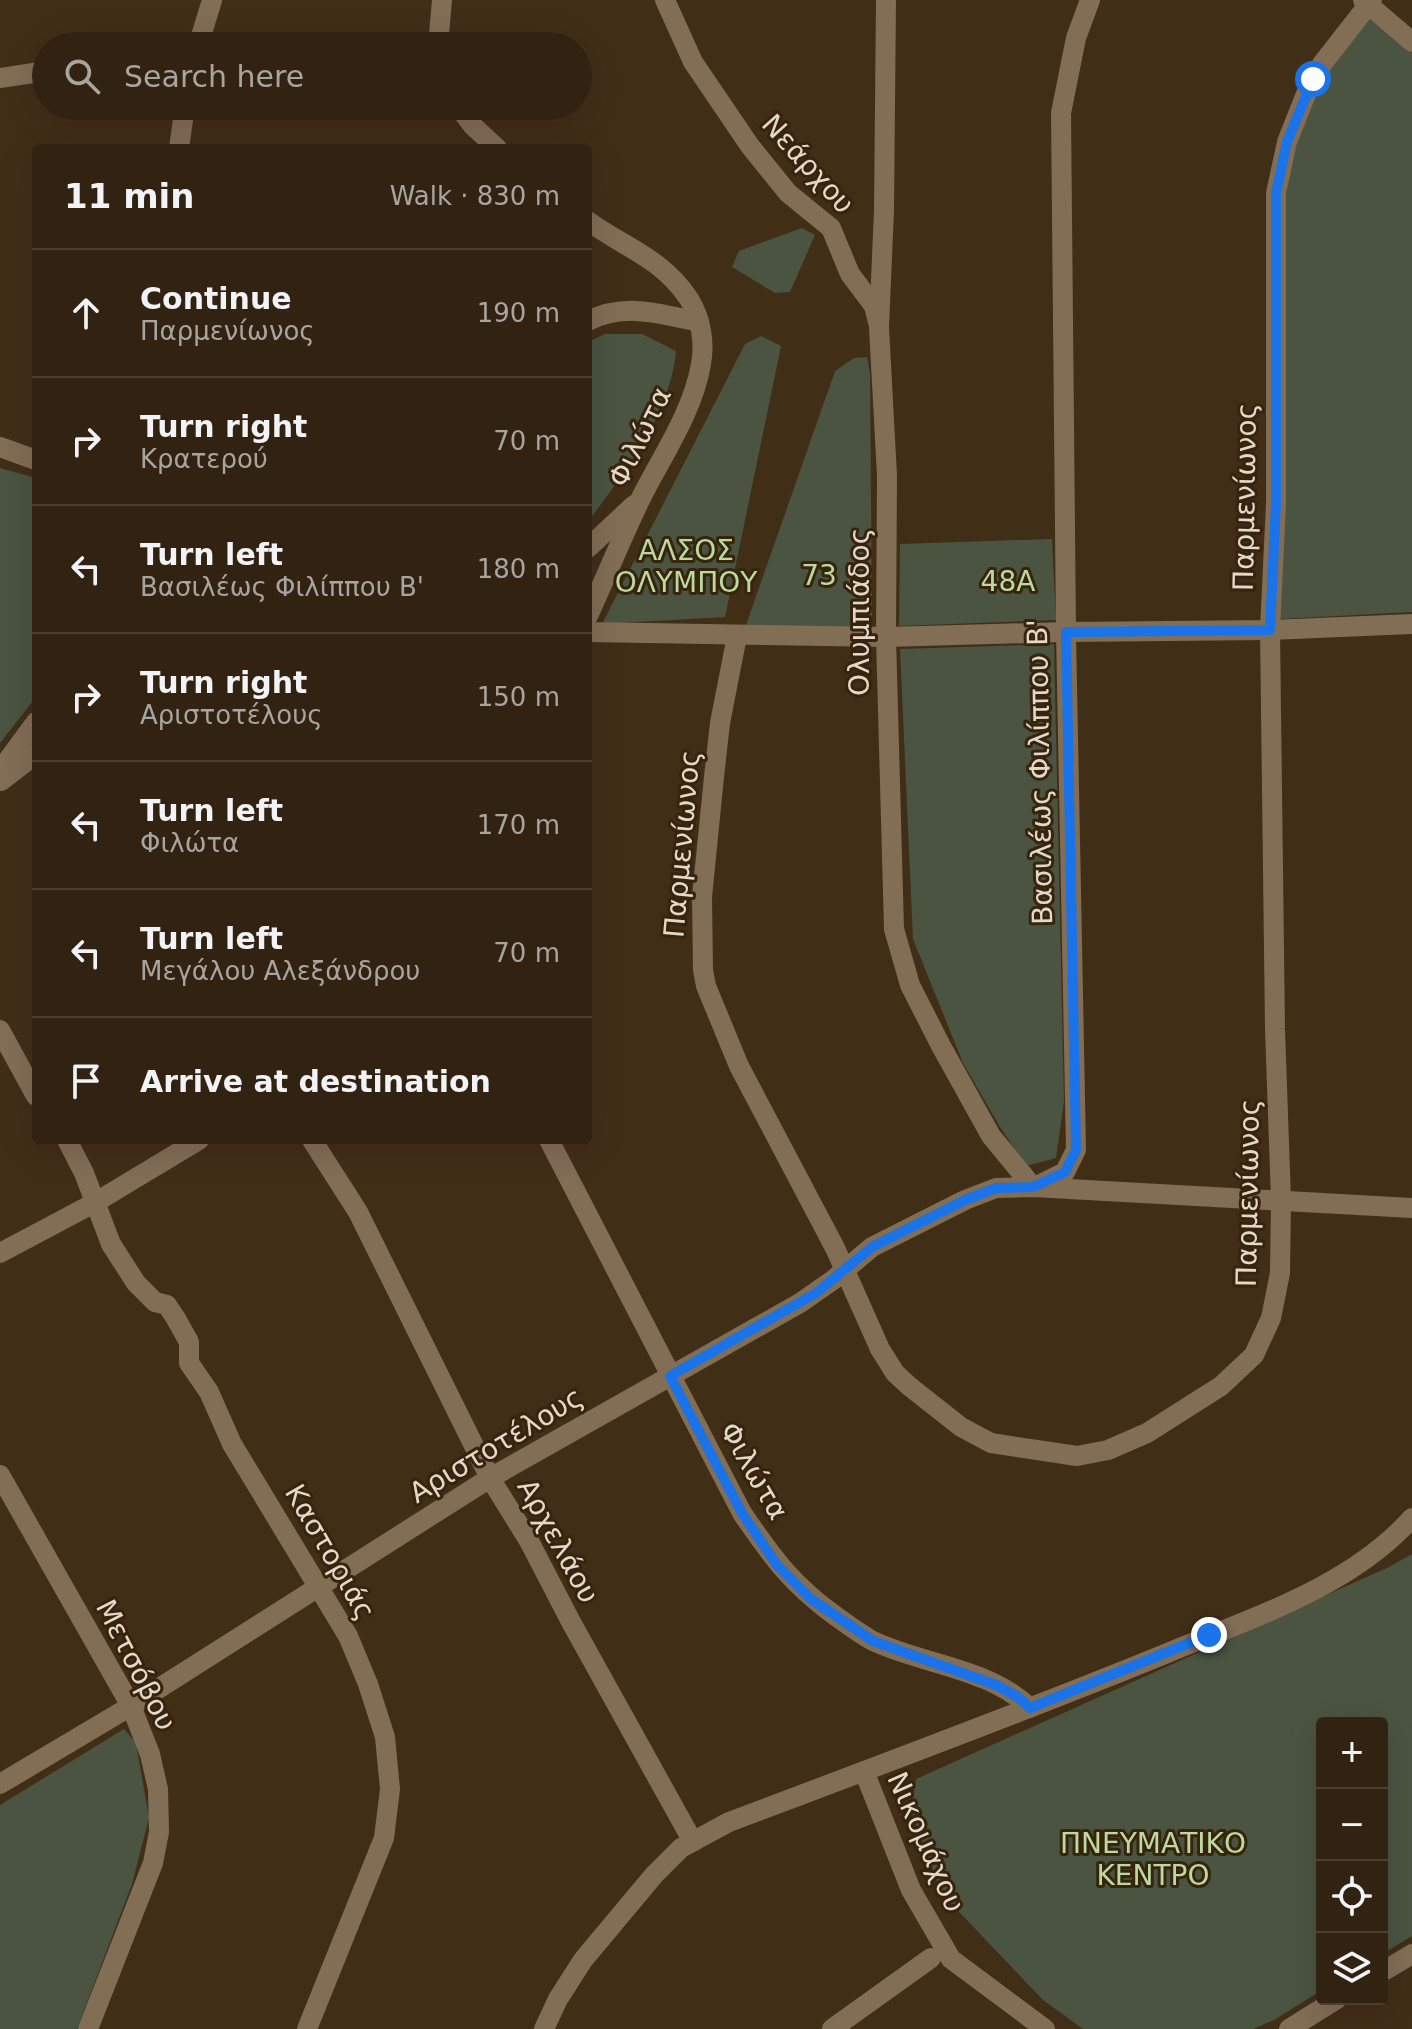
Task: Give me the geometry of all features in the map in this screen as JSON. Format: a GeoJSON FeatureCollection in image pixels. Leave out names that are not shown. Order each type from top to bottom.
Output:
{"type":"FeatureCollection","features":[{"type":"Feature","properties":{"kind":"street"},"geometry":{"type":"LineString","coordinates":[[202,32],[212,0]]}},
{"type":"Feature","properties":{"kind":"street"},"geometry":{"type":"LineString","coordinates":[[439,32],[442,0]]}},
{"type":"Feature","properties":{"kind":"street","name":"Νεάρχου"},"geometry":{"type":"LineString","coordinates":[[665,0],[693,62],[750,146],[788,193],[831,228],[850,274],[874,306],[879,327]]}},
{"type":"Feature","properties":{"kind":"street","name":"Ολυμπιάδος"},"geometry":{"type":"LineString","coordinates":[[886,0],[884,210],[879,327],[887,476],[890,839],[898,946],[910,985],[927,1021],[991,1136],[1033,1187]]}},
{"type":"Feature","properties":{"kind":"street","name":"Βασιλέως Φιλίππου Β'"},"geometry":{"type":"LineString","coordinates":[[1033,1187],[1065,1172],[1076,1150],[1066,632],[1061,113],[1076,38],[1090,0]]}},
{"type":"Feature","properties":{"kind":"street"},"geometry":{"type":"LineString","coordinates":[[1368,1],[1412,42]]}},
{"type":"Feature","properties":{"kind":"street","name":"Παρμενίωνος"},"geometry":{"type":"LineString","coordinates":[[737,636],[720,723],[702,897],[706,986],[739,1066],[845,1270],[880,1349],[895,1373],[961,1427],[1002,1447],[1063,1455],[1093,1453],[1133,1440],[1191,1407],[1236,1374],[1254,1355],[1268,1329],[1280,1273],[1270,630],[1276,503],[1276,193],[1287,142],[1306,94],[1322,64],[1368,1]]}},
{"type":"Feature","properties":{"kind":"street"},"geometry":{"type":"LineString","coordinates":[[0,78],[32,73]]}},
{"type":"Feature","properties":{"kind":"street"},"geometry":{"type":"LineString","coordinates":[[180,144],[183,120]]}},
{"type":"Feature","properties":{"kind":"street"},"geometry":{"type":"LineString","coordinates":[[468,120],[493,144]]}},
{"type":"Feature","properties":{"kind":"street"},"geometry":{"type":"LineString","coordinates":[[592,223],[656,262],[688,298],[699,322]]}},
{"type":"Feature","properties":{"kind":"street"},"geometry":{"type":"LineString","coordinates":[[592,319],[605,312],[638,310],[699,322]]}},
{"type":"Feature","properties":{"kind":"street","name":"Φιλώτα"},"geometry":{"type":"LineString","coordinates":[[592,607],[694,390],[702,355],[699,322]]}},
{"type":"Feature","properties":{"kind":"street"},"geometry":{"type":"LineString","coordinates":[[0,447],[32,459]]}},
{"type":"Feature","properties":{"kind":"street"},"geometry":{"type":"LineString","coordinates":[[592,544],[640,500]]}},
{"type":"Feature","properties":{"kind":"street"},"geometry":{"type":"LineString","coordinates":[[592,632],[886,637],[1270,630],[1412,624]]}},
{"type":"Feature","properties":{"kind":"street"},"geometry":{"type":"LineString","coordinates":[[0,771],[32,727]]}},
{"type":"Feature","properties":{"kind":"street"},"geometry":{"type":"LineString","coordinates":[[0,781],[32,757]]}},
{"type":"Feature","properties":{"kind":"street"},"geometry":{"type":"LineString","coordinates":[[0,1030],[32,1089]]}},
{"type":"Feature","properties":{"kind":"street","name":"Καστοριάς"},"geometry":{"type":"LineString","coordinates":[[69,1144],[79,1161],[111,1244],[127,1272],[155,1302],[167,1305],[183,1330],[189,1342],[189,1363],[209,1392],[232,1444],[319,1586],[358,1659],[380,1717],[388,1751],[390,1798],[387,1824],[378,1856],[307,2029]]}},
{"type":"Feature","properties":{"kind":"street"},"geometry":{"type":"LineString","coordinates":[[0,1253],[96,1202],[192,1144]]}},
{"type":"Feature","properties":{"kind":"street","name":"Αρχελάου"},"geometry":{"type":"LineString","coordinates":[[315,1144],[358,1212],[490,1478],[529,1541],[692,1840]]}},
{"type":"Feature","properties":{"kind":"street","name":"Φιλώτα"},"geometry":{"type":"LineString","coordinates":[[551,1144],[742,1513],[777,1565],[811,1599],[873,1641],[996,1685],[1030,1708]]}},
{"type":"Feature","properties":{"kind":"street","name":"Αριστοτέλους"},"geometry":{"type":"LineString","coordinates":[[0,1784],[131,1706],[490,1478],[808,1298],[872,1247],[965,1200],[996,1188],[1033,1187],[1412,1208]]}},
{"type":"Feature","properties":{"kind":"street","name":"Μετσόβου"},"geometry":{"type":"LineString","coordinates":[[0,1475],[131,1706],[145,1738],[155,1774],[160,1807],[159,1832],[144,1888],[88,2029]]}},
{"type":"Feature","properties":{"kind":"street"},"geometry":{"type":"LineString","coordinates":[[544,2029],[558,1999],[591,1950],[667,1861],[692,1840],[729,1822],[1030,1708],[1298,1598],[1355,1569],[1411,1520]]}},
{"type":"Feature","properties":{"kind":"street","name":"Νικομάχου"},"geometry":{"type":"LineString","coordinates":[[864,1771],[911,1890],[951,1959],[1045,2029]]}},
{"type":"Feature","properties":{"kind":"street"},"geometry":{"type":"LineString","coordinates":[[1388,1968],[1412,1954]]}},
{"type":"Feature","properties":{"kind":"street"},"geometry":{"type":"LineString","coordinates":[[832,2029],[931,1958]]}},
{"type":"Feature","properties":{"kind":"street"},"geometry":{"type":"LineString","coordinates":[[1289,2029],[1327,2005]]}},
{"type":"Feature","properties":{"kind":"green space"},"geometry":{"type":"Polygon","coordinates":[[[1369,16],[1412,53],[1412,612],[1280,619],[1283,211],[1298,139],[1312,97],[1330,65],[1369,16]]]}},
{"type":"Feature","properties":{"kind":"green space"},"geometry":{"type":"Polygon","coordinates":[[[802,228],[815,235],[790,292],[775,293],[732,267],[739,251],[802,228]]]}},
{"type":"Feature","properties":{"kind":"green space","name":"ΑΛΣΟΣ ΟΛΥΜΠΟΥ"},"geometry":{"type":"Polygon","coordinates":[[[605,334],[642,334],[676,351],[665,398],[644,442],[592,517],[592,340],[605,334]]]}},
{"type":"Feature","properties":{"kind":"green space","name":"ΑΛΣΟΣ ΟΛΥΜΠΟΥ"},"geometry":{"type":"Polygon","coordinates":[[[761,336],[781,346],[725,617],[602,624],[745,344],[761,336]]]}},
{"type":"Feature","properties":{"kind":"green space","name":"73"},"geometry":{"type":"Polygon","coordinates":[[[867,357],[870,373],[872,619],[860,628],[746,625],[835,371],[854,358],[867,357]]]}},
{"type":"Feature","properties":{"kind":"green space"},"geometry":{"type":"Polygon","coordinates":[[[0,468],[32,477],[32,702],[0,743],[0,468]]]}},
{"type":"Feature","properties":{"kind":"green space","name":"48Α"},"geometry":{"type":"Polygon","coordinates":[[[1052,539],[1056,620],[899,626],[900,544],[1052,539]]]}},
{"type":"Feature","properties":{"kind":"green space"},"geometry":{"type":"Polygon","coordinates":[[[1054,644],[1064,1101],[1056,1158],[1026,1166],[963,1063],[913,939],[900,649],[1054,644]]]}},
{"type":"Feature","properties":{"kind":"green space","name":"ΠΝΕΥΜΑΤΙΚΟ ΚΕΝΤΡΟ"},"geometry":{"type":"Polygon","coordinates":[[[1412,1554],[1412,1936],[1388,1950],[1388,1717],[1316,1717],[1316,1994],[1253,2029],[1083,2029],[1043,2000],[942,1894],[911,1811],[916,1779],[1412,1554]]]}},
{"type":"Feature","properties":{"kind":"green space"},"geometry":{"type":"Polygon","coordinates":[[[124,1729],[136,1743],[149,1818],[132,1884],[77,2029],[0,2029],[0,1805],[124,1729]]]}},
{"type":"Feature","properties":{"kind":"route"},"geometry":{"type":"LineString","coordinates":[[1209,1635],[1030,1708],[996,1685],[873,1641],[811,1599],[777,1565],[742,1513],[670,1376],[816,1293],[872,1247],[965,1200],[996,1188],[1033,1187],[1065,1172],[1076,1150],[1066,632],[1270,630],[1276,503],[1274,213],[1287,142],[1313,79]]}}]}
